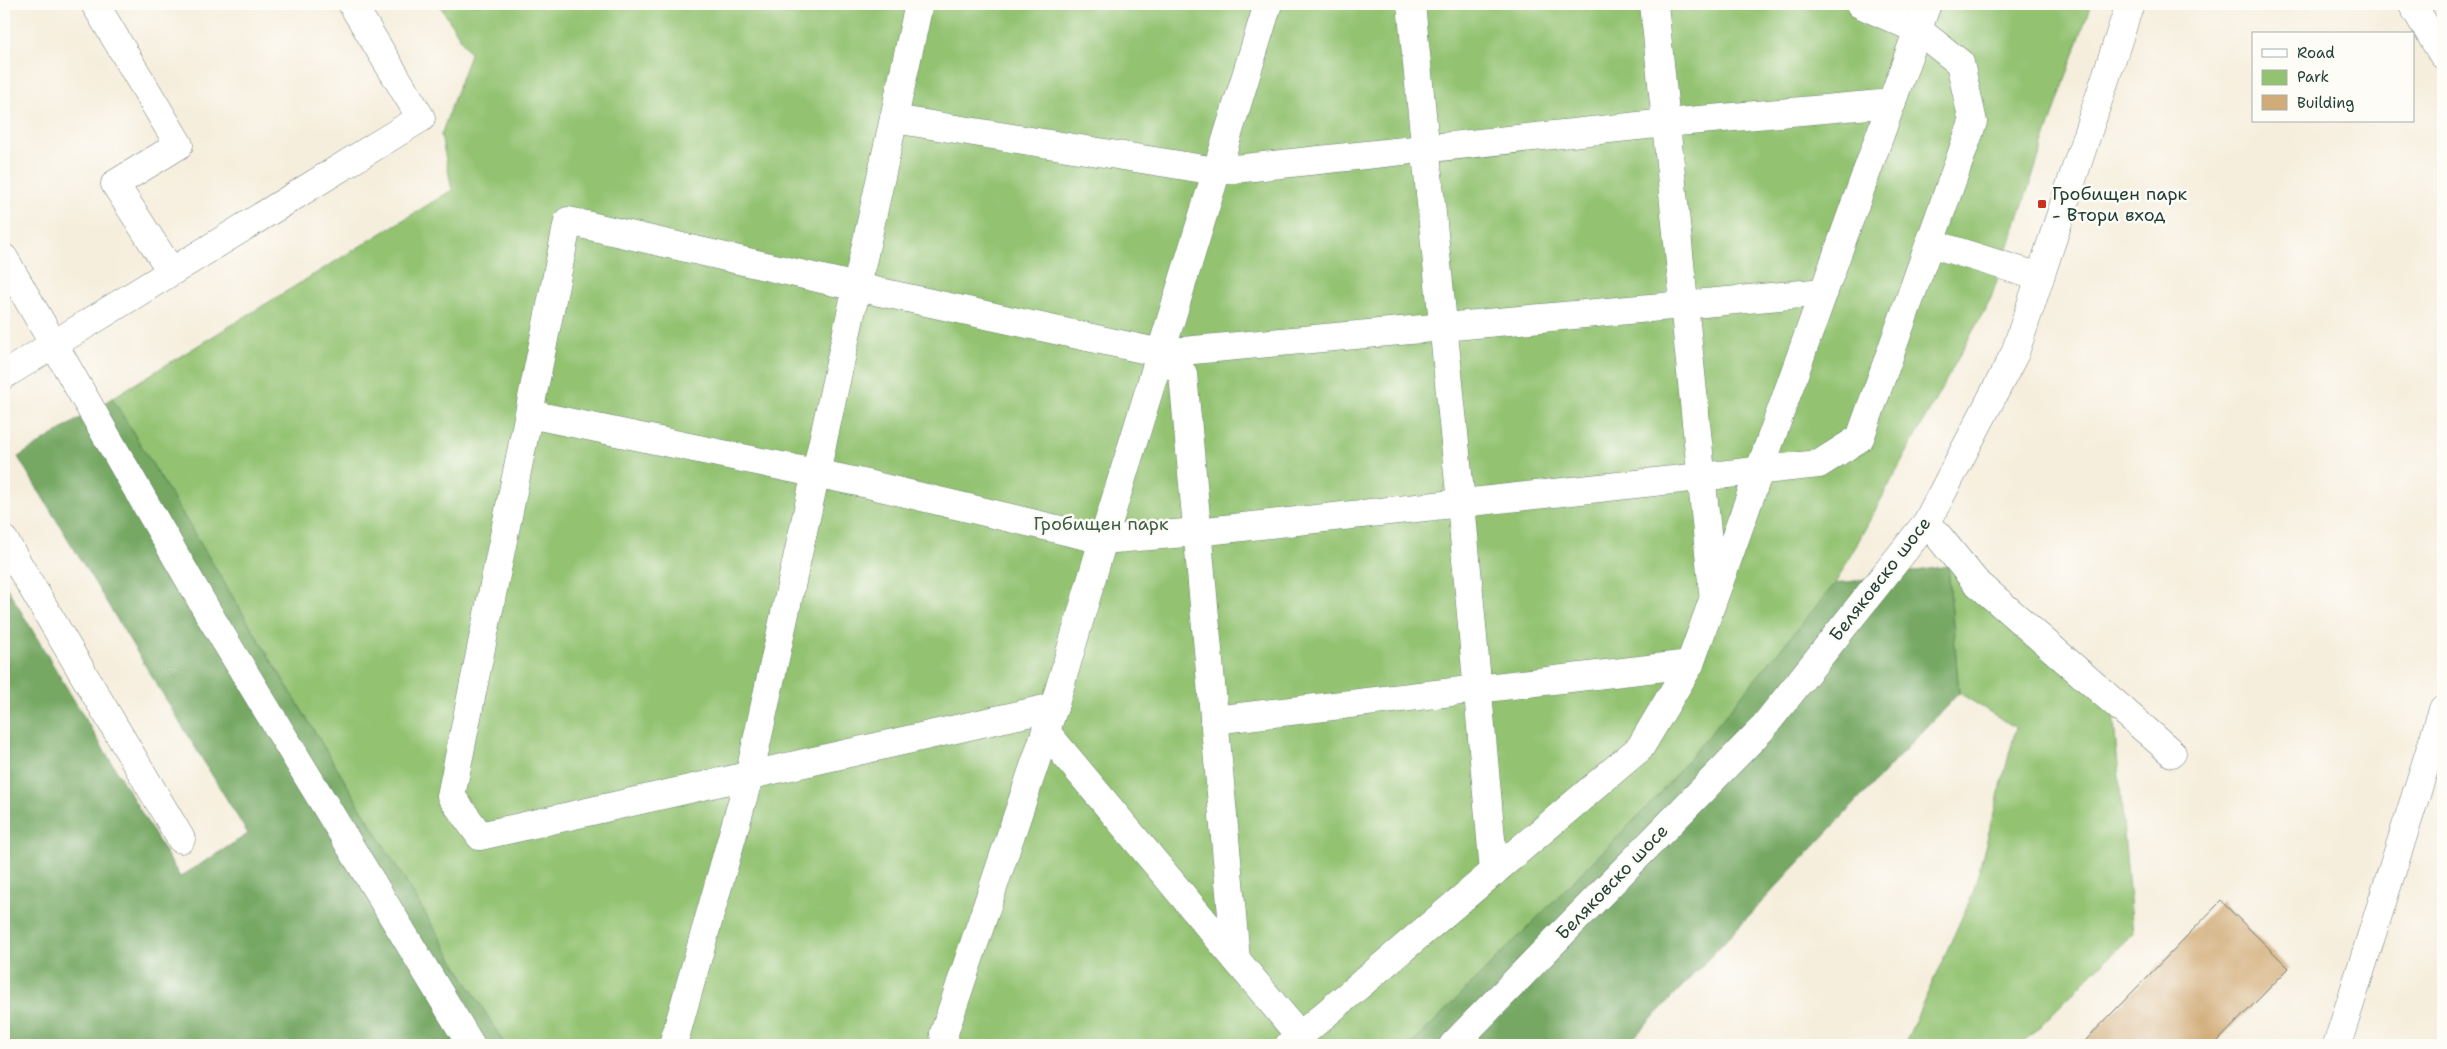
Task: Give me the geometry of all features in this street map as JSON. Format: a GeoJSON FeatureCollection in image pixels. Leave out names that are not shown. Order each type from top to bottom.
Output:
{"type":"FeatureCollection","features":[{"type":"Feature","properties":{"kind":"street"},"geometry":{"type":"LineString","coordinates":[[95,4],[179,145],[115,184],[171,271]]}},
{"type":"Feature","properties":{"kind":"street"},"geometry":{"type":"LineString","coordinates":[[4,375],[420,118],[352,4]]}},
{"type":"Feature","properties":{"kind":"street"},"geometry":{"type":"LineString","coordinates":[[672,1045],[749,777],[919,4]]}},
{"type":"Feature","properties":{"kind":"street"},"geometry":{"type":"LineString","coordinates":[[945,1045],[944,1034],[1050,719],[1103,540],[1268,4]]}},
{"type":"Feature","properties":{"kind":"street"},"geometry":{"type":"LineString","coordinates":[[1412,4],[1461,503],[1494,872]]}},
{"type":"Feature","properties":{"kind":"street"},"geometry":{"type":"LineString","coordinates":[[1654,4],[1714,598]]}},
{"type":"Feature","properties":{"kind":"street"},"geometry":{"type":"LineString","coordinates":[[529,414],[863,483],[1103,540],[1197,532],[1819,464],[1860,438],[1973,122],[1960,63],[1918,30],[1860,4]]}},
{"type":"Feature","properties":{"kind":"street"},"geometry":{"type":"LineString","coordinates":[[1050,719],[1236,959],[1294,1041],[1640,748],[1690,664],[1926,4]]}},
{"type":"Feature","properties":{"kind":"street","name":"Беляковско шосе"},"geometry":{"type":"LineString","coordinates":[[1453,1045],[1761,730],[1927,522],[2015,353],[2130,4]]}},
{"type":"Feature","properties":{"kind":"street"},"geometry":{"type":"LineString","coordinates":[[2412,4],[2443,55]]}},
{"type":"Feature","properties":{"kind":"street"},"geometry":{"type":"LineString","coordinates":[[894,119],[1216,171],[1666,123],[1892,103]]}},
{"type":"Feature","properties":{"kind":"street"},"geometry":{"type":"LineString","coordinates":[[1050,719],[749,777],[480,836],[450,796],[568,220],[857,287],[1161,352],[1824,292]]}},
{"type":"Feature","properties":{"kind":"street"},"geometry":{"type":"LineString","coordinates":[[1930,243],[2040,277]]}},
{"type":"Feature","properties":{"kind":"street"},"geometry":{"type":"LineString","coordinates":[[4,258],[213,621],[471,1045]]}},
{"type":"Feature","properties":{"kind":"street"},"geometry":{"type":"LineString","coordinates":[[1161,352],[1183,374],[1236,959]]}},
{"type":"Feature","properties":{"kind":"street"},"geometry":{"type":"LineString","coordinates":[[1927,522],[1976,581],[2172,753]]}},
{"type":"Feature","properties":{"kind":"street"},"geometry":{"type":"LineString","coordinates":[[4,540],[181,839]]}},
{"type":"Feature","properties":{"kind":"street"},"geometry":{"type":"LineString","coordinates":[[1214,720],[1690,664]]}},
{"type":"Feature","properties":{"kind":"street"},"geometry":{"type":"LineString","coordinates":[[2337,1045],[2443,709]]}},
{"type":"Feature","properties":{"kind":"green space","name":"Гробищен парк"},"geometry":{"type":"Polygon","coordinates":[[[439,4],[2091,4],[1991,298],[1835,584],[1657,797],[1411,1045],[505,1045],[112,398],[452,190],[441,135],[470,54],[439,4]]]}},
{"type":"Feature","properties":{"kind":"green space"},"geometry":{"type":"Polygon","coordinates":[[[112,398],[505,1045],[4,1045],[4,583],[180,877],[248,834],[18,457],[112,398]]]}},
{"type":"Feature","properties":{"kind":"green space"},"geometry":{"type":"Polygon","coordinates":[[[1948,566],[2111,688],[2133,933],[2021,1045],[1904,1045],[1973,893],[2016,728],[1959,693],[1948,566]]]}},
{"type":"Feature","properties":{"kind":"green space"},"geometry":{"type":"Polygon","coordinates":[[[1948,566],[1959,693],[1627,1045],[1411,1045],[1657,797],[1835,584],[1948,566]]]}},
{"type":"Feature","properties":{"kind":"building"},"geometry":{"type":"Polygon","coordinates":[[[2221,901],[2289,968],[2214,1045],[2081,1045],[2221,901]]]}},
{"type":"Feature","properties":{"kind":"place","name":"Гробищен парк - Втори вход"},"geometry":{"type":"Point","coordinates":[2042,204]}}]}
